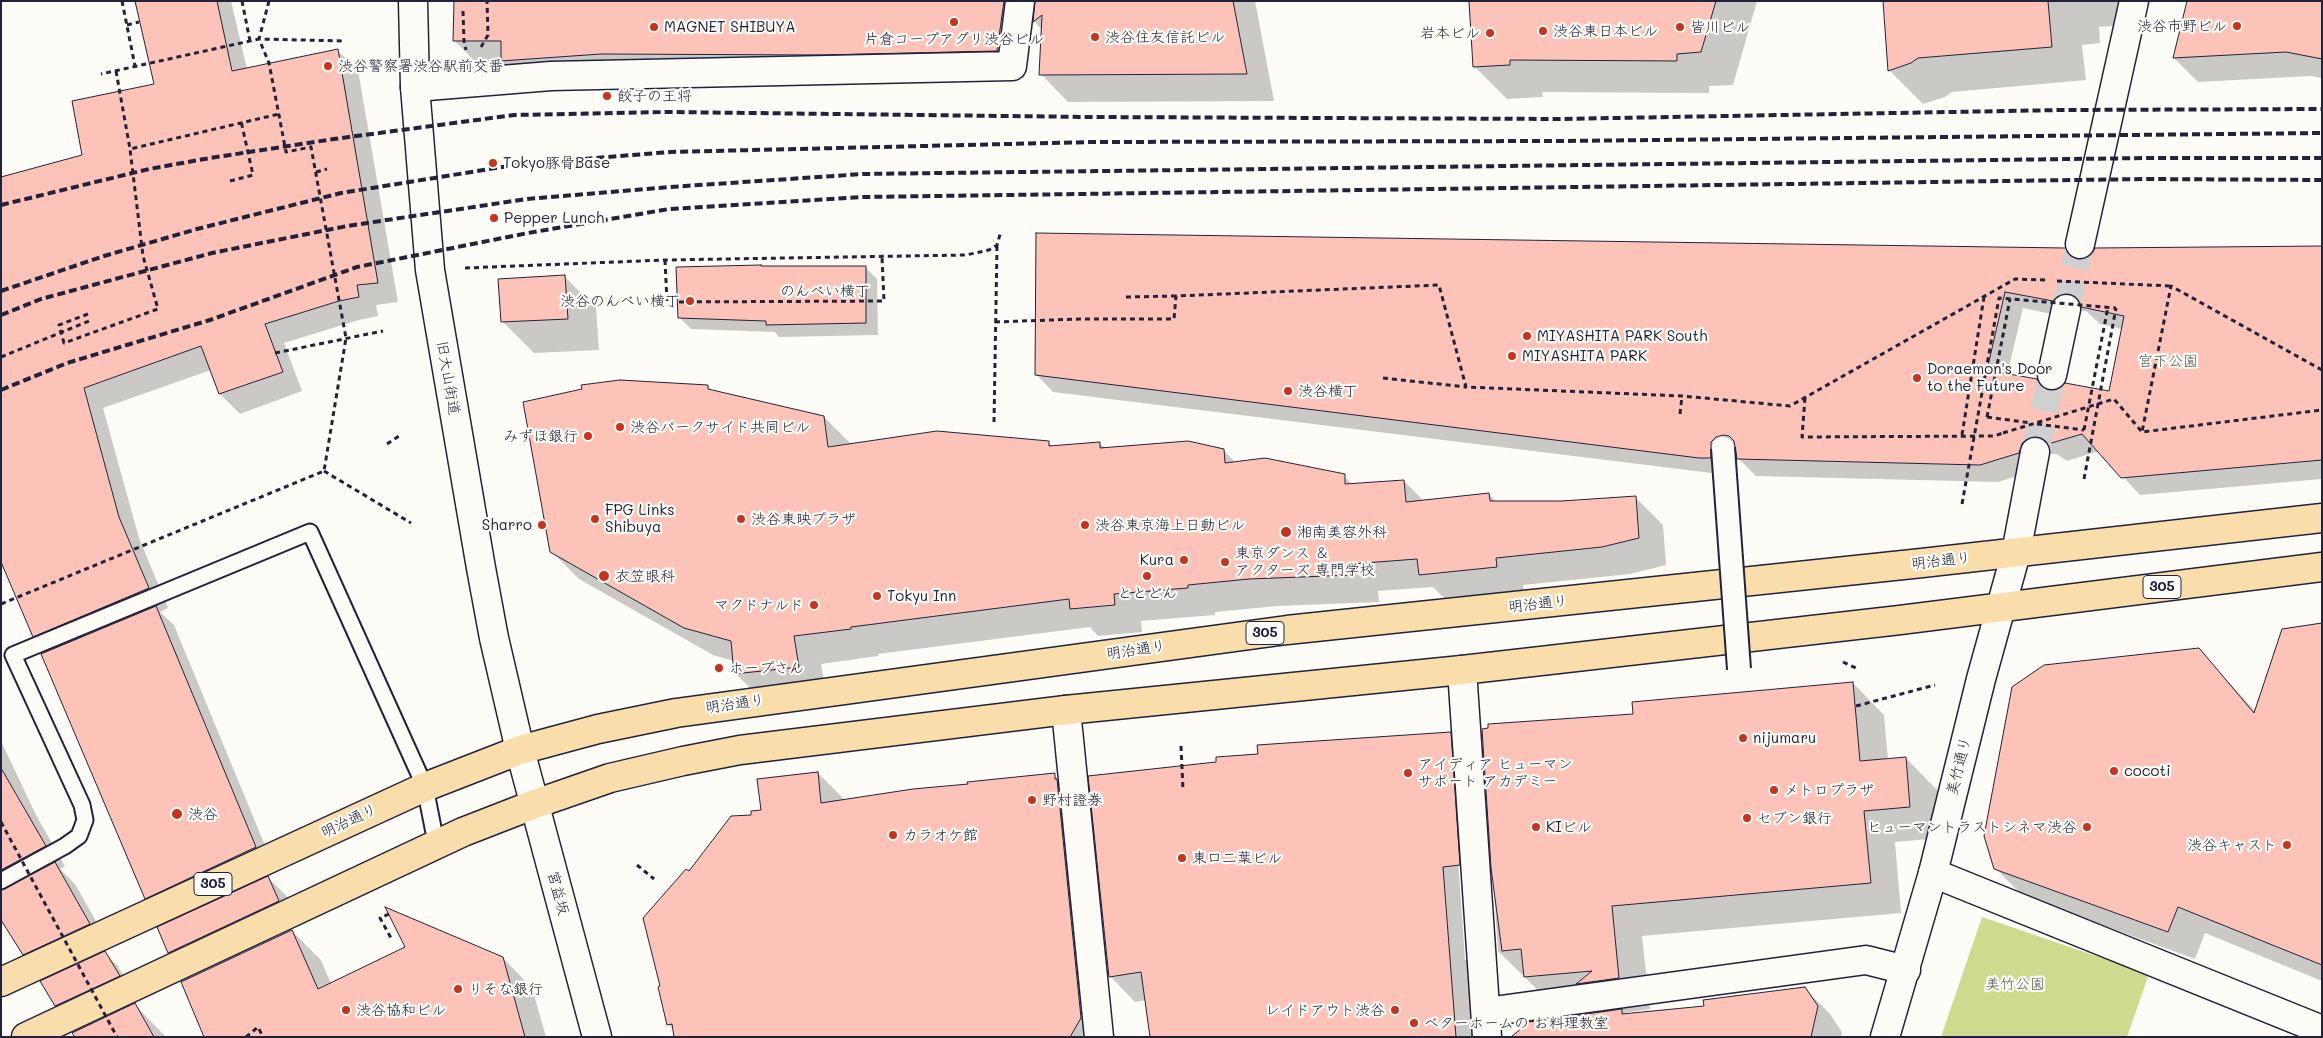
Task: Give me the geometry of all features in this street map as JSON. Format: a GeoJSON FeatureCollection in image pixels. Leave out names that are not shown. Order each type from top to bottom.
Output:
{"type":"FeatureCollection","features":[{"type":"Feature","properties":{"kind":"main road","name":"明治通り"},"geometry":{"type":"LineString","coordinates":[[1,982],[424,787],[520,750],[598,729],[723,705],[1287,630],[2016,553],[2322,518]]}},
{"type":"Feature","properties":{"kind":"main road","name":"305"},"geometry":{"type":"LineString","coordinates":[[26,1037],[436,843],[535,804],[610,778],[683,761],[740,750],[1066,710],[1462,670],[2002,607],[2322,567]]}},
{"type":"Feature","properties":{"kind":"street","name":"旧大山街道"},"geometry":{"type":"LineString","coordinates":[[414,1],[415,87],[430,270],[494,638],[520,750]]}},
{"type":"Feature","properties":{"kind":"street"},"geometry":{"type":"LineString","coordinates":[[415,87],[551,76],[1012,66],[1020,1]]}},
{"type":"Feature","properties":{"kind":"street"},"geometry":{"type":"LineString","coordinates":[[2080,244],[2134,1]]}},
{"type":"Feature","properties":{"kind":"street"},"geometry":{"type":"LineString","coordinates":[[2052,375],[2066,309]]}},
{"type":"Feature","properties":{"kind":"street"},"geometry":{"type":"LineString","coordinates":[[1724,448],[1739,669]]}},
{"type":"Feature","properties":{"kind":"street","name":"美竹通り"},"geometry":{"type":"LineString","coordinates":[[1886,1037],[1933,873],[1981,679],[2016,553],[2035,452]]}},
{"type":"Feature","properties":{"kind":"street"},"geometry":{"type":"LineString","coordinates":[[1462,670],[1486,1024],[1866,960],[1906,970]]}},
{"type":"Feature","properties":{"kind":"street"},"geometry":{"type":"LineString","coordinates":[[1066,710],[1099,1037]]}},
{"type":"Feature","properties":{"kind":"street","name":"宮益坂"},"geometry":{"type":"LineString","coordinates":[[520,750],[597,1037]]}},
{"type":"Feature","properties":{"kind":"street"},"geometry":{"type":"LineString","coordinates":[[1933,873],[2322,1030]]}},
{"type":"Feature","properties":{"kind":"lane"},"geometry":{"type":"LineString","coordinates":[[1,880],[65,846],[79,836],[85,820],[82,805],[13,655],[310,532],[424,787],[436,843]]}},
{"type":"Feature","properties":{"kind":"path"},"geometry":{"type":"LineString","coordinates":[[122,1],[135,66]]}},
{"type":"Feature","properties":{"kind":"path"},"geometry":{"type":"LineString","coordinates":[[242,1],[250,41]]}},
{"type":"Feature","properties":{"kind":"path"},"geometry":{"type":"LineString","coordinates":[[269,1],[259,39],[269,63],[286,152],[311,148],[346,338],[324,472]]}},
{"type":"Feature","properties":{"kind":"path"},"geometry":{"type":"LineString","coordinates":[[479,50],[488,35],[486,1]]}},
{"type":"Feature","properties":{"kind":"path"},"geometry":{"type":"LineString","coordinates":[[463,10],[464,41],[468,57]]}},
{"type":"Feature","properties":{"kind":"path"},"geometry":{"type":"LineString","coordinates":[[127,25],[139,22]]}},
{"type":"Feature","properties":{"kind":"path"},"geometry":{"type":"LineString","coordinates":[[101,74],[259,39],[344,41]]}},
{"type":"Feature","properties":{"kind":"path"},"geometry":{"type":"LineString","coordinates":[[88,314],[59,325],[64,343],[158,309],[143,256],[130,149],[116,71]]}},
{"type":"Feature","properties":{"kind":"path"},"geometry":{"type":"LineString","coordinates":[[130,149],[241,121],[279,114]]}},
{"type":"Feature","properties":{"kind":"path"},"geometry":{"type":"LineString","coordinates":[[230,181],[253,175],[241,121]]}},
{"type":"Feature","properties":{"kind":"path"},"geometry":{"type":"LineString","coordinates":[[316,172],[327,169]]}},
{"type":"Feature","properties":{"kind":"path"},"geometry":{"type":"LineString","coordinates":[[994,422],[997,245],[1001,231]]}},
{"type":"Feature","properties":{"kind":"path"},"geometry":{"type":"LineString","coordinates":[[430,270],[665,260],[966,255],[989,250],[997,245]]}},
{"type":"Feature","properties":{"kind":"path","name":"のんべい横丁"},"geometry":{"type":"LineString","coordinates":[[665,260],[667,302],[884,301],[882,257]]}},
{"type":"Feature","properties":{"kind":"path"},"geometry":{"type":"LineString","coordinates":[[1384,378],[1466,387],[1682,396],[1790,406],[2015,279],[2171,286],[2322,370]]}},
{"type":"Feature","properties":{"kind":"path"},"geometry":{"type":"LineString","coordinates":[[1126,297],[1439,285],[1466,387]]}},
{"type":"Feature","properties":{"kind":"path"},"geometry":{"type":"LineString","coordinates":[[2142,432],[2171,286]]}},
{"type":"Feature","properties":{"kind":"path"},"geometry":{"type":"LineString","coordinates":[[995,322],[1080,319],[1174,319],[1176,296]]}},
{"type":"Feature","properties":{"kind":"path"},"geometry":{"type":"LineString","coordinates":[[1962,436],[1984,296]]}},
{"type":"Feature","properties":{"kind":"path"},"geometry":{"type":"LineString","coordinates":[[1962,504],[1999,298],[2116,308],[2084,479]]}},
{"type":"Feature","properties":{"kind":"path"},"geometry":{"type":"LineString","coordinates":[[2010,298],[1987,417],[2084,430],[2108,307]]}},
{"type":"Feature","properties":{"kind":"path"},"geometry":{"type":"LineString","coordinates":[[1,357],[33,341],[89,321]]}},
{"type":"Feature","properties":{"kind":"path"},"geometry":{"type":"LineString","coordinates":[[275,353],[383,330]]}},
{"type":"Feature","properties":{"kind":"path"},"geometry":{"type":"LineString","coordinates":[[1680,414],[1682,396]]}},
{"type":"Feature","properties":{"kind":"path"},"geometry":{"type":"LineString","coordinates":[[1805,397],[1802,437],[1994,436],[2114,399],[2142,432]]}},
{"type":"Feature","properties":{"kind":"path"},"geometry":{"type":"LineString","coordinates":[[2142,432],[2322,410]]}},
{"type":"Feature","properties":{"kind":"path"},"geometry":{"type":"LineString","coordinates":[[387,444],[399,436]]}},
{"type":"Feature","properties":{"kind":"path"},"geometry":{"type":"LineString","coordinates":[[324,472],[411,524]]}},
{"type":"Feature","properties":{"kind":"path"},"geometry":{"type":"LineString","coordinates":[[1,604],[324,472]]}},
{"type":"Feature","properties":{"kind":"path"},"geometry":{"type":"LineString","coordinates":[[1856,706],[1935,685]]}},
{"type":"Feature","properties":{"kind":"path"},"geometry":{"type":"LineString","coordinates":[[1181,746],[1183,790]]}},
{"type":"Feature","properties":{"kind":"path"},"geometry":{"type":"LineString","coordinates":[[1,822],[117,1037]]}},
{"type":"Feature","properties":{"kind":"path"},"geometry":{"type":"LineString","coordinates":[[637,865],[654,879]]}},
{"type":"Feature","properties":{"kind":"path"},"geometry":{"type":"LineString","coordinates":[[388,914],[380,918],[391,938]]}},
{"type":"Feature","properties":{"kind":"path"},"geometry":{"type":"LineString","coordinates":[[246,1037],[258,1027],[263,1037]]}},
{"type":"Feature","properties":{"kind":"green space","name":"美竹公園"},"geometry":{"type":"Polygon","coordinates":[[[1982,917],[2149,974],[2127,1037],[1941,1037],[1982,917]]]}},
{"type":"Feature","properties":{"kind":"building"},"geometry":{"type":"Polygon","coordinates":[[[135,1],[217,1],[232,71],[338,49],[378,283],[357,285],[359,297],[339,301],[265,324],[283,372],[219,394],[201,346],[84,388],[119,517],[149,588],[33,637],[1,562],[1,177],[82,155],[72,101],[154,84],[135,1]]]}},
{"type":"Feature","properties":{"kind":"building"},"geometry":{"type":"Polygon","coordinates":[[[454,1],[1004,1],[997,51],[821,55],[601,54],[501,61],[501,41],[453,41],[454,1]]]}},
{"type":"Feature","properties":{"kind":"building"},"geometry":{"type":"Polygon","coordinates":[[[1035,1],[1233,1],[1247,74],[1039,75],[1042,15],[1033,22],[1035,1]]]}},
{"type":"Feature","properties":{"kind":"building"},"geometry":{"type":"Polygon","coordinates":[[[1469,1],[1716,1],[1701,52],[1677,54],[1677,61],[1510,60],[1510,65],[1473,67],[1469,1]]]}},
{"type":"Feature","properties":{"kind":"building"},"geometry":{"type":"Polygon","coordinates":[[[1883,1],[2048,1],[2052,47],[1918,58],[1911,63],[1888,71],[1883,1]]]}},
{"type":"Feature","properties":{"kind":"building","name":"渋谷市野ビル"},"geometry":{"type":"Polygon","coordinates":[[[2187,1],[2322,1],[2322,59],[2286,52],[2173,58],[2187,1]]]}},
{"type":"Feature","properties":{"kind":"building","name":"宮下公園"},"geometry":{"type":"Polygon","coordinates":[[[1036,233],[2065,248],[2069,255],[2077,259],[2085,259],[2091,255],[2095,248],[2322,246],[2322,460],[2121,478],[2082,434],[2048,444],[2038,437],[2030,437],[2023,442],[2019,453],[1980,465],[1737,459],[1734,441],[1729,436],[1723,435],[1716,437],[1711,442],[1711,458],[1699,458],[1035,375],[1036,233]],[[2005,292],[1987,370],[2037,379],[2041,386],[2049,390],[2057,390],[2065,383],[2109,391],[2124,316],[2081,307],[2077,298],[2069,294],[2061,294],[2053,301],[2005,292]]]}},
{"type":"Feature","properties":{"kind":"building"},"geometry":{"type":"Polygon","coordinates":[[[761,265],[866,266],[866,323],[766,325],[766,321],[678,318],[676,267],[761,265]]]}},
{"type":"Feature","properties":{"kind":"building"},"geometry":{"type":"Polygon","coordinates":[[[565,275],[568,319],[501,322],[498,279],[565,275]]]}},
{"type":"Feature","properties":{"kind":"building"},"geometry":{"type":"Polygon","coordinates":[[[620,380],[708,385],[708,389],[824,416],[828,447],[937,431],[1049,441],[1049,446],[1100,442],[1100,448],[1188,441],[1224,449],[1225,463],[1265,458],[1345,474],[1345,484],[1404,480],[1406,502],[1489,493],[1490,501],[1562,501],[1636,496],[1639,538],[1602,547],[1496,558],[1497,567],[1419,575],[1417,559],[1351,564],[1352,575],[1249,579],[1188,585],[1188,588],[1114,594],[1115,605],[1070,609],[1069,599],[851,627],[851,629],[794,636],[799,667],[734,674],[731,641],[684,628],[550,552],[523,402],[582,389],[581,385],[620,380]]]}},
{"type":"Feature","properties":{"kind":"building"},"geometry":{"type":"Polygon","coordinates":[[[156,606],[256,847],[145,899],[41,654],[156,606]]]}},
{"type":"Feature","properties":{"kind":"building","name":"cocoti"},"geometry":{"type":"Polygon","coordinates":[[[2322,623],[2322,965],[2178,907],[2168,932],[1994,869],[1984,836],[2012,687],[2044,665],[2199,648],[2254,713],[2282,629],[2322,623]]]}},
{"type":"Feature","properties":{"kind":"building"},"geometry":{"type":"Polygon","coordinates":[[[1853,682],[1860,761],[1906,757],[1910,807],[1864,811],[1871,883],[1612,906],[1619,978],[1576,984],[1592,971],[1524,977],[1521,949],[1502,951],[1491,868],[1482,729],[1488,728],[1488,724],[1633,714],[1632,702],[1853,682]]]}},
{"type":"Feature","properties":{"kind":"building"},"geometry":{"type":"Polygon","coordinates":[[[1451,732],[1460,865],[1443,867],[1456,1037],[1150,1037],[1141,972],[1109,977],[1088,776],[1216,762],[1216,757],[1258,754],[1257,745],[1451,732]]]}},
{"type":"Feature","properties":{"kind":"building"},"geometry":{"type":"Polygon","coordinates":[[[1,768],[46,846],[1,870],[1,768]]]}},
{"type":"Feature","properties":{"kind":"building"},"geometry":{"type":"Polygon","coordinates":[[[818,772],[821,803],[913,789],[968,784],[967,782],[1055,773],[1081,1018],[1070,1037],[674,1037],[672,1024],[667,1025],[658,987],[660,986],[643,918],[686,869],[689,871],[731,816],[751,815],[751,811],[761,810],[757,779],[818,772]]]}},
{"type":"Feature","properties":{"kind":"building"},"geometry":{"type":"Polygon","coordinates":[[[55,862],[90,924],[23,955],[1,920],[1,890],[55,862]]]}},
{"type":"Feature","properties":{"kind":"building"},"geometry":{"type":"Polygon","coordinates":[[[268,876],[279,901],[168,953],[157,927],[268,876]]]}},
{"type":"Feature","properties":{"kind":"building"},"geometry":{"type":"Polygon","coordinates":[[[385,907],[503,957],[525,1037],[204,1037],[181,982],[292,930],[318,989],[405,947],[385,907]]]}},
{"type":"Feature","properties":{"kind":"building"},"geometry":{"type":"Polygon","coordinates":[[[105,951],[120,976],[55,1006],[40,981],[105,951]]]}},
{"type":"Feature","properties":{"kind":"building"},"geometry":{"type":"Polygon","coordinates":[[[1805,987],[1818,1006],[1811,1037],[1511,1037],[1529,1022],[1622,1009],[1622,1014],[1704,1006],[1703,1000],[1805,987]]]}},
{"type":"Feature","properties":{"kind":"building"},"geometry":{"type":"Polygon","coordinates":[[[135,1003],[154,1037],[75,1037],[72,1033],[135,1003]]]}},
{"type":"Feature","properties":{"kind":"tunnel"},"geometry":{"type":"LineString","coordinates":[[2066,309],[2080,244]]}},
{"type":"Feature","properties":{"kind":"tunnel"},"geometry":{"type":"LineString","coordinates":[[2035,452],[2052,375]]}},
{"type":"Feature","properties":{"kind":"railway"},"geometry":{"type":"LineString","coordinates":[[1,205],[149,169],[210,158],[514,115],[667,112],[1090,117],[1559,119],[2063,110],[2322,109]]}},
{"type":"Feature","properties":{"kind":"railway"},"geometry":{"type":"LineString","coordinates":[[1,291],[104,256],[197,229],[341,193],[521,164],[670,152],[1092,142],[1559,141],[2322,133]]}},
{"type":"Feature","properties":{"kind":"railway"},"geometry":{"type":"LineString","coordinates":[[1,315],[41,299],[212,253],[347,226],[527,199],[670,187],[863,174],[2151,158],[2322,158]]}},
{"type":"Feature","properties":{"kind":"railway"},"geometry":{"type":"LineString","coordinates":[[1,390],[67,363],[210,320],[357,267],[528,233],[669,209],[864,197],[2146,179],[2322,180]]}},
{"type":"Feature","properties":{"kind":"place","name":"片倉コープアグリ渋谷ビル"},"geometry":{"type":"Point","coordinates":[954,22]}},
{"type":"Feature","properties":{"kind":"place","name":"渋谷市野ビル"},"geometry":{"type":"Point","coordinates":[2237,26]}},
{"type":"Feature","properties":{"kind":"place","name":"MAGNET SHIBUYA"},"geometry":{"type":"Point","coordinates":[654,27]}},
{"type":"Feature","properties":{"kind":"place","name":"皆川ビル"},"geometry":{"type":"Point","coordinates":[1680,27]}},
{"type":"Feature","properties":{"kind":"place","name":"渋谷東日本ビル"},"geometry":{"type":"Point","coordinates":[1543,31]}},
{"type":"Feature","properties":{"kind":"place","name":"岩本ビル"},"geometry":{"type":"Point","coordinates":[1490,33]}},
{"type":"Feature","properties":{"kind":"place","name":"渋谷住友信託ビル"},"geometry":{"type":"Point","coordinates":[1095,37]}},
{"type":"Feature","properties":{"kind":"place","name":"渋谷警察署渋谷駅前交番"},"geometry":{"type":"Point","coordinates":[328,66]}},
{"type":"Feature","properties":{"kind":"place","name":"餃子の王将"},"geometry":{"type":"Point","coordinates":[607,96]}},
{"type":"Feature","properties":{"kind":"place","name":"Tokyo豚骨Base"},"geometry":{"type":"Point","coordinates":[493,163]}},
{"type":"Feature","properties":{"kind":"place","name":"Pepper Lunch"},"geometry":{"type":"Point","coordinates":[494,218]}},
{"type":"Feature","properties":{"kind":"place","name":"渋谷のんべい横丁"},"geometry":{"type":"Point","coordinates":[690,301]}},
{"type":"Feature","properties":{"kind":"place","name":"MIYASHITA PARK South"},"geometry":{"type":"Point","coordinates":[1527,336]}},
{"type":"Feature","properties":{"kind":"place","name":"MIYASHITA PARK"},"geometry":{"type":"Point","coordinates":[1512,356]}},
{"type":"Feature","properties":{"kind":"place","name":"Doraemon's Door to the Future"},"geometry":{"type":"Point","coordinates":[1917,378]}},
{"type":"Feature","properties":{"kind":"place","name":"渋谷横丁"},"geometry":{"type":"Point","coordinates":[1288,391]}},
{"type":"Feature","properties":{"kind":"place","name":"渋谷パークサイド共同ビル"},"geometry":{"type":"Point","coordinates":[620,427]}},
{"type":"Feature","properties":{"kind":"place","name":"みずほ銀行"},"geometry":{"type":"Point","coordinates":[588,436]}},
{"type":"Feature","properties":{"kind":"place","name":"FPG Links Shibuya"},"geometry":{"type":"Point","coordinates":[595,519]}},
{"type":"Feature","properties":{"kind":"place","name":"渋谷東映プラザ"},"geometry":{"type":"Point","coordinates":[741,519]}},
{"type":"Feature","properties":{"kind":"place","name":"Sharro"},"geometry":{"type":"Point","coordinates":[542,525]}},
{"type":"Feature","properties":{"kind":"place","name":"渋谷東京海上日動ビル"},"geometry":{"type":"Point","coordinates":[1085,525]}},
{"type":"Feature","properties":{"kind":"place","name":"湘南美容外科"},"geometry":{"type":"Point","coordinates":[1286,532]}},
{"type":"Feature","properties":{"kind":"place","name":"Kura"},"geometry":{"type":"Point","coordinates":[1184,560]}},
{"type":"Feature","properties":{"kind":"place","name":"東京ダンス ＆ アクターズ 専門学校"},"geometry":{"type":"Point","coordinates":[1225,562]}},
{"type":"Feature","properties":{"kind":"place","name":"衣笠眼科"},"geometry":{"type":"Point","coordinates":[604,576]}},
{"type":"Feature","properties":{"kind":"place","name":"ととどん"},"geometry":{"type":"Point","coordinates":[1147,576]}},
{"type":"Feature","properties":{"kind":"place","name":"Tokyu Inn"},"geometry":{"type":"Point","coordinates":[877,596]}},
{"type":"Feature","properties":{"kind":"place","name":"マクドナルド"},"geometry":{"type":"Point","coordinates":[814,605]}},
{"type":"Feature","properties":{"kind":"place","name":"ホープさん"},"geometry":{"type":"Point","coordinates":[719,668]}},
{"type":"Feature","properties":{"kind":"place","name":"nijumaru"},"geometry":{"type":"Point","coordinates":[1743,738]}},
{"type":"Feature","properties":{"kind":"place","name":"cocoti"},"geometry":{"type":"Point","coordinates":[2114,771]}},
{"type":"Feature","properties":{"kind":"place","name":"アイディア ヒューマン サポート アカデミー"},"geometry":{"type":"Point","coordinates":[1408,773]}},
{"type":"Feature","properties":{"kind":"place","name":"メトロプラザ"},"geometry":{"type":"Point","coordinates":[1774,790]}},
{"type":"Feature","properties":{"kind":"place","name":"野村證券"},"geometry":{"type":"Point","coordinates":[1032,800]}},
{"type":"Feature","properties":{"kind":"place","name":"渋谷"},"geometry":{"type":"Point","coordinates":[177,814]}},
{"type":"Feature","properties":{"kind":"place","name":"セブン銀行"},"geometry":{"type":"Point","coordinates":[1747,818]}},
{"type":"Feature","properties":{"kind":"place","name":"KIビル"},"geometry":{"type":"Point","coordinates":[1536,827]}},
{"type":"Feature","properties":{"kind":"place","name":"ヒューマントラストシネマ渋谷"},"geometry":{"type":"Point","coordinates":[2087,827]}},
{"type":"Feature","properties":{"kind":"place","name":"カラオケ館"},"geometry":{"type":"Point","coordinates":[893,835]}},
{"type":"Feature","properties":{"kind":"place","name":"渋谷キャスト"},"geometry":{"type":"Point","coordinates":[2287,845]}},
{"type":"Feature","properties":{"kind":"place","name":"東口二葉ビル"},"geometry":{"type":"Point","coordinates":[1182,858]}},
{"type":"Feature","properties":{"kind":"place","name":"りそな銀行"},"geometry":{"type":"Point","coordinates":[458,989]}},
{"type":"Feature","properties":{"kind":"place","name":"渋谷協和ビル"},"geometry":{"type":"Point","coordinates":[346,1010]}},
{"type":"Feature","properties":{"kind":"place","name":"レイドアウト渋谷"},"geometry":{"type":"Point","coordinates":[1395,1010]}},
{"type":"Feature","properties":{"kind":"place","name":"ベターホームの お料理教室"},"geometry":{"type":"Point","coordinates":[1414,1023]}}]}
